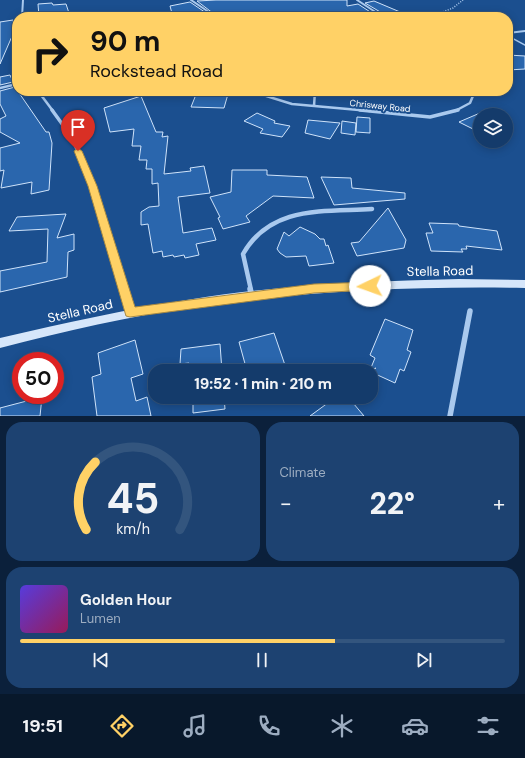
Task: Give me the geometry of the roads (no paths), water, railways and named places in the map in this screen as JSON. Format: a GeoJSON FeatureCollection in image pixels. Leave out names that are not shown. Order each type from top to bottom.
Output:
{"type":"FeatureCollection","features":[{"type":"Feature","properties":{"kind":"main road","name":"Stella Road"},"geometry":{"type":"LineString","coordinates":[[0,343],[130,312],[314,289],[394,285],[525,284]]}},
{"type":"Feature","properties":{"kind":"street"},"geometry":{"type":"LineString","coordinates":[[22,0],[22,12]]}},
{"type":"Feature","properties":{"kind":"street"},"geometry":{"type":"LineString","coordinates":[[191,0],[209,12]]}},
{"type":"Feature","properties":{"kind":"street"},"geometry":{"type":"LineString","coordinates":[[357,0],[375,12]]}},
{"type":"Feature","properties":{"kind":"street"},"geometry":{"type":"LineString","coordinates":[[513,34],[525,31]]}},
{"type":"Feature","properties":{"kind":"street"},"geometry":{"type":"LineString","coordinates":[[0,88],[12,85]]}},
{"type":"Feature","properties":{"kind":"street"},"geometry":{"type":"LineString","coordinates":[[42,96],[73,139],[92,186],[130,312]]}},
{"type":"Feature","properties":{"kind":"street","name":"Chrisway Road"},"geometry":{"type":"LineString","coordinates":[[264,96],[283,103],[430,117],[447,114],[466,105],[474,96]]}},
{"type":"Feature","properties":{"kind":"street"},"geometry":{"type":"LineString","coordinates":[[314,106],[315,96]]}},
{"type":"Feature","properties":{"kind":"street"},"geometry":{"type":"LineString","coordinates":[[252,296],[244,254],[251,240],[266,227],[282,218],[297,214],[372,209]]}},
{"type":"Feature","properties":{"kind":"street"},"geometry":{"type":"LineString","coordinates":[[450,416],[470,311]]}},
{"type":"Feature","properties":{"kind":"lane"},"geometry":{"type":"LineString","coordinates":[[513,38],[525,45]]}}]}
